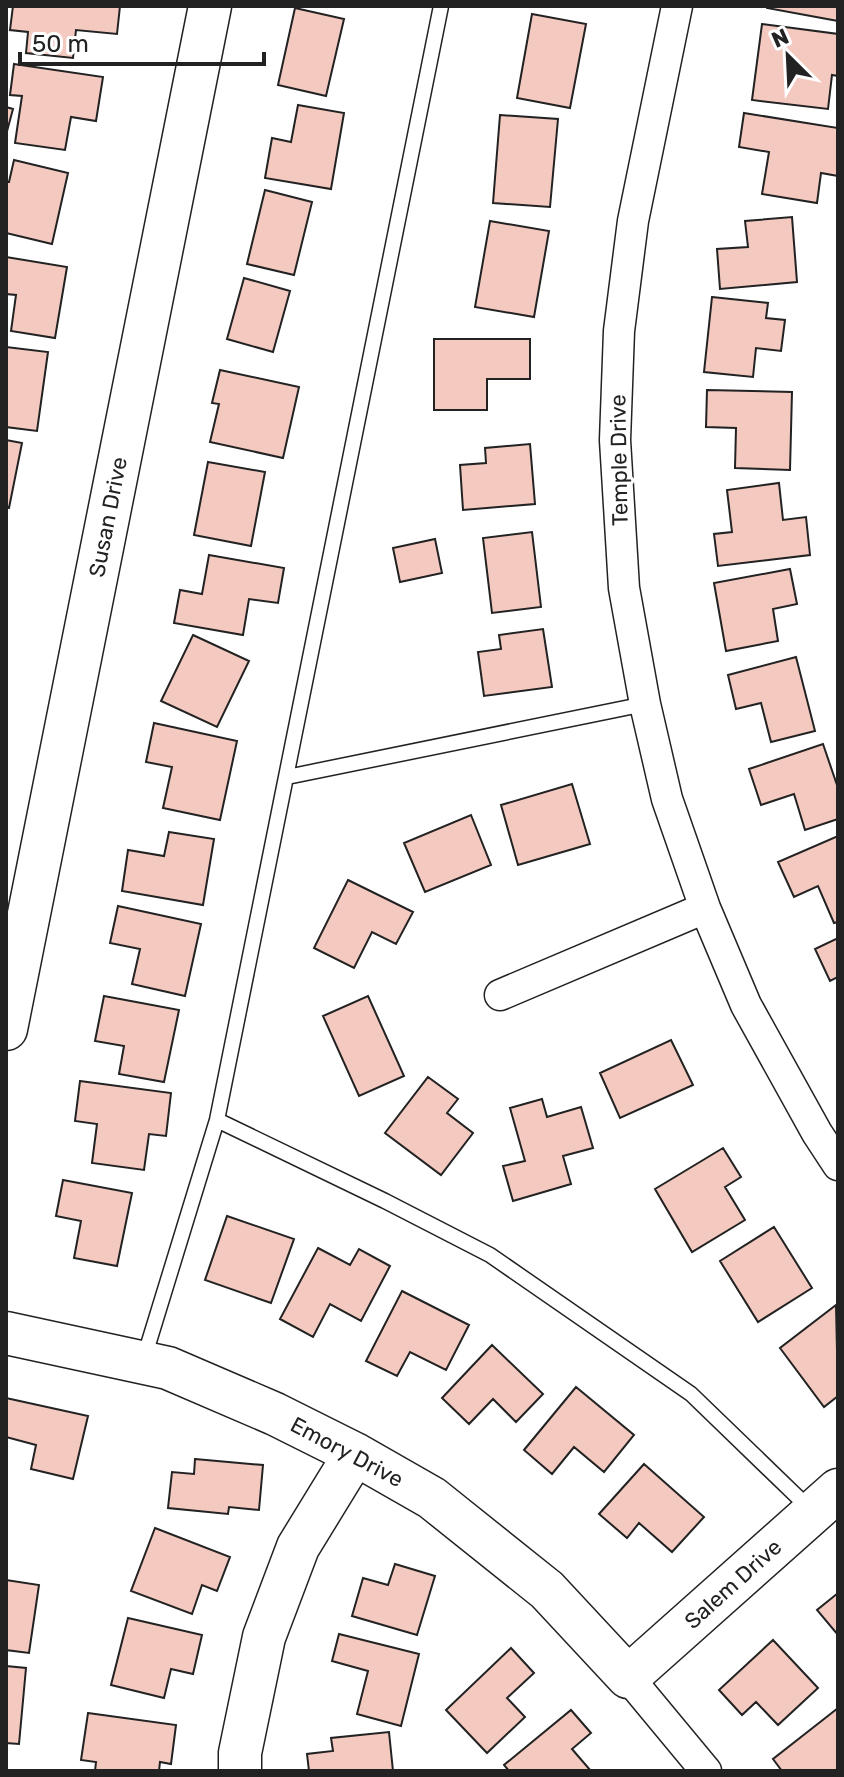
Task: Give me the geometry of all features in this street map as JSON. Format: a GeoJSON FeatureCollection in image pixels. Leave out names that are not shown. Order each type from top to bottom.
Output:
{"type":"FeatureCollection","features":[{"type":"Feature","properties":{"kind":"street","name":"Susan Drive"},"geometry":{"type":"LineString","coordinates":[[6,1029],[210,6]]}},
{"type":"Feature","properties":{"kind":"street","name":"Temple Drive"},"geometry":{"type":"LineString","coordinates":[[677,6],[633,221],[619,331],[615,440],[624,588],[645,704],[667,799],[705,908],[746,1005],[838,1165]]}},
{"type":"Feature","properties":{"kind":"street"},"geometry":{"type":"LineString","coordinates":[[500,995],[705,908]]}},
{"type":"Feature","properties":{"kind":"street","name":"Emory Drive"},"geometry":{"type":"LineString","coordinates":[[6,1333],[168,1368],[275,1414],[355,1454],[432,1498],[547,1590],[628,1677]]}},
{"type":"Feature","properties":{"kind":"street"},"geometry":{"type":"LineString","coordinates":[[240,1771],[240,1753],[264,1637],[298,1547],[355,1454]]}},
{"type":"Feature","properties":{"kind":"street","name":"Salem Drive"},"geometry":{"type":"LineString","coordinates":[[628,1677],[826,1502]]}},
{"type":"Feature","properties":{"kind":"street"},"geometry":{"type":"LineString","coordinates":[[628,1677],[706,1771]]}},
{"type":"Feature","properties":{"kind":"lane"},"geometry":{"type":"LineString","coordinates":[[143,1362],[217,1120],[441,6]]}},
{"type":"Feature","properties":{"kind":"lane"},"geometry":{"type":"LineString","coordinates":[[287,777],[645,704]]}},
{"type":"Feature","properties":{"kind":"lane"},"geometry":{"type":"LineString","coordinates":[[217,1120],[490,1255],[691,1394],[826,1502]]}},
{"type":"Feature","properties":{"kind":"building"},"geometry":{"type":"Polygon","coordinates":[[[13,6],[120,6],[117,34],[76,30],[73,58],[26,53],[28,32],[10,30],[13,6]]]}},
{"type":"Feature","properties":{"kind":"building"},"geometry":{"type":"Polygon","coordinates":[[[838,6],[838,21],[767,8],[838,6]]]}},
{"type":"Feature","properties":{"kind":"building"},"geometry":{"type":"Polygon","coordinates":[[[295,8],[344,19],[326,96],[278,85],[295,8]]]}},
{"type":"Feature","properties":{"kind":"building"},"geometry":{"type":"Polygon","coordinates":[[[532,14],[586,24],[570,108],[517,98],[532,14]]]}},
{"type":"Feature","properties":{"kind":"building"},"geometry":{"type":"Polygon","coordinates":[[[762,24],[838,34],[838,76],[832,75],[828,109],[752,100],[762,24]]]}},
{"type":"Feature","properties":{"kind":"building"},"geometry":{"type":"Polygon","coordinates":[[[14,64],[103,77],[96,121],[71,117],[65,150],[15,143],[22,96],[10,95],[14,64]]]}},
{"type":"Feature","properties":{"kind":"building"},"geometry":{"type":"Polygon","coordinates":[[[298,105],[344,113],[331,189],[265,178],[272,138],[291,142],[298,105]]]}},
{"type":"Feature","properties":{"kind":"building"},"geometry":{"type":"Polygon","coordinates":[[[6,107],[13,109],[6,135],[6,107]]]}},
{"type":"Feature","properties":{"kind":"building"},"geometry":{"type":"Polygon","coordinates":[[[744,113],[838,128],[838,176],[821,173],[817,203],[762,194],[769,152],[739,147],[744,113]]]}},
{"type":"Feature","properties":{"kind":"building"},"geometry":{"type":"Polygon","coordinates":[[[500,115],[558,119],[550,207],[493,203],[500,115]]]}},
{"type":"Feature","properties":{"kind":"building"},"geometry":{"type":"Polygon","coordinates":[[[14,160],[68,173],[52,244],[6,233],[6,182],[9,182],[14,160]]]}},
{"type":"Feature","properties":{"kind":"building"},"geometry":{"type":"Polygon","coordinates":[[[265,190],[312,202],[294,275],[247,264],[265,190]]]}},
{"type":"Feature","properties":{"kind":"building"},"geometry":{"type":"Polygon","coordinates":[[[792,217],[797,282],[720,289],[717,249],[748,247],[745,221],[792,217]]]}},
{"type":"Feature","properties":{"kind":"building"},"geometry":{"type":"Polygon","coordinates":[[[490,221],[549,231],[534,317],[475,307],[490,221]]]}},
{"type":"Feature","properties":{"kind":"building"},"geometry":{"type":"Polygon","coordinates":[[[6,257],[67,267],[55,338],[11,331],[16,295],[6,294],[6,257]]]}},
{"type":"Feature","properties":{"kind":"building"},"geometry":{"type":"Polygon","coordinates":[[[244,278],[290,291],[273,352],[227,339],[244,278]]]}},
{"type":"Feature","properties":{"kind":"building"},"geometry":{"type":"Polygon","coordinates":[[[712,297],[768,303],[766,318],[785,320],[781,351],[756,348],[753,377],[704,372],[712,297]]]}},
{"type":"Feature","properties":{"kind":"building"},"geometry":{"type":"Polygon","coordinates":[[[434,339],[530,339],[530,379],[487,379],[487,410],[434,410],[434,339]]]}},
{"type":"Feature","properties":{"kind":"building"},"geometry":{"type":"Polygon","coordinates":[[[6,347],[48,352],[37,431],[6,427],[6,347]]]}},
{"type":"Feature","properties":{"kind":"building"},"geometry":{"type":"Polygon","coordinates":[[[220,370],[299,387],[283,458],[210,442],[219,404],[212,403],[220,370]]]}},
{"type":"Feature","properties":{"kind":"building"},"geometry":{"type":"Polygon","coordinates":[[[707,390],[792,392],[790,470],[735,468],[736,428],[706,427],[707,390]]]}},
{"type":"Feature","properties":{"kind":"building"},"geometry":{"type":"Polygon","coordinates":[[[6,440],[22,443],[9,508],[6,507],[6,440]]]}},
{"type":"Feature","properties":{"kind":"building"},"geometry":{"type":"Polygon","coordinates":[[[530,444],[535,504],[463,510],[460,465],[486,463],[485,448],[530,444]]]}},
{"type":"Feature","properties":{"kind":"building"},"geometry":{"type":"Polygon","coordinates":[[[208,462],[265,472],[251,546],[194,535],[208,462]]]}},
{"type":"Feature","properties":{"kind":"building"},"geometry":{"type":"Polygon","coordinates":[[[779,483],[783,520],[806,517],[810,555],[718,566],[714,534],[732,532],[727,490],[779,483]]]}},
{"type":"Feature","properties":{"kind":"building"},"geometry":{"type":"Polygon","coordinates":[[[532,532],[541,607],[492,613],[483,538],[532,532]]]}},
{"type":"Feature","properties":{"kind":"building"},"geometry":{"type":"Polygon","coordinates":[[[435,539],[442,573],[400,582],[393,548],[435,539]]]}},
{"type":"Feature","properties":{"kind":"building"},"geometry":{"type":"Polygon","coordinates":[[[209,555],[284,568],[278,603],[249,599],[243,635],[174,623],[180,590],[202,594],[209,555]]]}},
{"type":"Feature","properties":{"kind":"building"},"geometry":{"type":"Polygon","coordinates":[[[790,569],[797,604],[773,609],[778,641],[726,651],[714,583],[790,569]]]}},
{"type":"Feature","properties":{"kind":"building"},"geometry":{"type":"Polygon","coordinates":[[[543,629],[552,687],[484,696],[478,652],[501,649],[499,635],[543,629]]]}},
{"type":"Feature","properties":{"kind":"building"},"geometry":{"type":"Polygon","coordinates":[[[193,635],[249,661],[217,727],[161,701],[193,635]]]}},
{"type":"Feature","properties":{"kind":"building"},"geometry":{"type":"Polygon","coordinates":[[[796,657],[815,731],[771,742],[761,703],[736,709],[728,675],[796,657]]]}},
{"type":"Feature","properties":{"kind":"building"},"geometry":{"type":"Polygon","coordinates":[[[154,723],[237,741],[220,820],[163,808],[172,767],[146,762],[154,723]]]}},
{"type":"Feature","properties":{"kind":"building"},"geometry":{"type":"Polygon","coordinates":[[[823,744],[838,788],[838,819],[805,830],[794,794],[761,805],[749,769],[823,744]]]}},
{"type":"Feature","properties":{"kind":"building"},"geometry":{"type":"Polygon","coordinates":[[[572,784],[590,844],[518,865],[501,805],[572,784]]]}},
{"type":"Feature","properties":{"kind":"building"},"geometry":{"type":"Polygon","coordinates":[[[471,815],[491,865],[425,892],[404,843],[471,815]]]}},
{"type":"Feature","properties":{"kind":"building"},"geometry":{"type":"Polygon","coordinates":[[[169,832],[214,839],[203,905],[122,891],[128,850],[164,856],[169,832]]]}},
{"type":"Feature","properties":{"kind":"building"},"geometry":{"type":"Polygon","coordinates":[[[838,836],[838,922],[834,923],[818,886],[794,897],[778,862],[838,836]]]}},
{"type":"Feature","properties":{"kind":"building"},"geometry":{"type":"Polygon","coordinates":[[[348,880],[413,912],[396,944],[372,932],[354,968],[314,948],[348,880]]]}},
{"type":"Feature","properties":{"kind":"building"},"geometry":{"type":"Polygon","coordinates":[[[118,906],[201,924],[185,996],[132,984],[140,949],[110,943],[118,906]]]}},
{"type":"Feature","properties":{"kind":"building"},"geometry":{"type":"Polygon","coordinates":[[[838,938],[838,977],[830,981],[815,949],[838,938]]]}},
{"type":"Feature","properties":{"kind":"building"},"geometry":{"type":"Polygon","coordinates":[[[104,996],[179,1010],[164,1082],[119,1074],[124,1046],[95,1041],[104,996]]]}},
{"type":"Feature","properties":{"kind":"building"},"geometry":{"type":"Polygon","coordinates":[[[368,996],[404,1076],[359,1096],[323,1016],[368,996]]]}},
{"type":"Feature","properties":{"kind":"building"},"geometry":{"type":"Polygon","coordinates":[[[671,1040],[693,1085],[620,1118],[600,1073],[671,1040]]]}},
{"type":"Feature","properties":{"kind":"building"},"geometry":{"type":"Polygon","coordinates":[[[428,1077],[458,1099],[447,1113],[473,1133],[441,1175],[385,1133],[428,1077]]]}},
{"type":"Feature","properties":{"kind":"building"},"geometry":{"type":"Polygon","coordinates":[[[80,1081],[171,1093],[166,1136],[149,1134],[144,1170],[92,1163],[97,1124],[75,1121],[80,1081]]]}},
{"type":"Feature","properties":{"kind":"building"},"geometry":{"type":"Polygon","coordinates":[[[542,1099],[547,1117],[581,1107],[593,1148],[563,1156],[571,1184],[513,1201],[503,1166],[525,1161],[510,1108],[542,1099]]]}},
{"type":"Feature","properties":{"kind":"building"},"geometry":{"type":"Polygon","coordinates":[[[723,1148],[741,1177],[725,1187],[745,1220],[692,1252],[655,1189],[723,1148]]]}},
{"type":"Feature","properties":{"kind":"building"},"geometry":{"type":"Polygon","coordinates":[[[63,1180],[132,1193],[117,1266],[74,1258],[81,1221],[56,1216],[63,1180]]]}},
{"type":"Feature","properties":{"kind":"building"},"geometry":{"type":"Polygon","coordinates":[[[227,1216],[294,1239],[271,1303],[205,1280],[227,1216]]]}},
{"type":"Feature","properties":{"kind":"building"},"geometry":{"type":"Polygon","coordinates":[[[774,1227],[812,1288],[758,1322],[720,1261],[774,1227]]]}},
{"type":"Feature","properties":{"kind":"building"},"geometry":{"type":"Polygon","coordinates":[[[318,1248],[350,1265],[359,1249],[390,1266],[361,1321],[330,1304],[313,1337],[280,1319],[318,1248]]]}},
{"type":"Feature","properties":{"kind":"building"},"geometry":{"type":"Polygon","coordinates":[[[402,1291],[469,1325],[446,1370],[410,1352],[397,1376],[366,1361],[402,1291]]]}},
{"type":"Feature","properties":{"kind":"building"},"geometry":{"type":"Polygon","coordinates":[[[836,1305],[838,1396],[824,1407],[780,1348],[836,1305]]]}},
{"type":"Feature","properties":{"kind":"building"},"geometry":{"type":"Polygon","coordinates":[[[492,1345],[543,1394],[516,1422],[493,1399],[469,1424],[442,1398],[492,1345]]]}},
{"type":"Feature","properties":{"kind":"building"},"geometry":{"type":"Polygon","coordinates":[[[576,1387],[634,1435],[604,1472],[574,1447],[552,1474],[524,1450],[576,1387]]]}},
{"type":"Feature","properties":{"kind":"building"},"geometry":{"type":"Polygon","coordinates":[[[6,1398],[88,1416],[73,1479],[31,1469],[36,1445],[6,1437],[6,1398]]]}},
{"type":"Feature","properties":{"kind":"building"},"geometry":{"type":"Polygon","coordinates":[[[195,1459],[263,1465],[259,1510],[229,1507],[228,1514],[168,1508],[172,1472],[194,1474],[195,1459]]]}},
{"type":"Feature","properties":{"kind":"building"},"geometry":{"type":"Polygon","coordinates":[[[644,1464],[704,1517],[672,1552],[639,1523],[627,1538],[599,1514],[644,1464]]]}},
{"type":"Feature","properties":{"kind":"building"},"geometry":{"type":"Polygon","coordinates":[[[155,1528],[230,1557],[217,1591],[202,1585],[192,1614],[131,1591],[155,1528]]]}},
{"type":"Feature","properties":{"kind":"building"},"geometry":{"type":"Polygon","coordinates":[[[395,1564],[435,1576],[417,1635],[352,1616],[363,1578],[388,1585],[395,1564]]]}},
{"type":"Feature","properties":{"kind":"building"},"geometry":{"type":"Polygon","coordinates":[[[6,1580],[39,1585],[29,1653],[6,1650],[6,1580]]]}},
{"type":"Feature","properties":{"kind":"building"},"geometry":{"type":"Polygon","coordinates":[[[838,1593],[838,1635],[817,1610],[838,1593]]]}},
{"type":"Feature","properties":{"kind":"building"},"geometry":{"type":"Polygon","coordinates":[[[128,1618],[202,1635],[193,1674],[171,1669],[164,1698],[111,1685],[128,1618]]]}},
{"type":"Feature","properties":{"kind":"building"},"geometry":{"type":"Polygon","coordinates":[[[339,1634],[419,1654],[401,1726],[357,1714],[368,1671],[332,1661],[339,1634]]]}},
{"type":"Feature","properties":{"kind":"building"},"geometry":{"type":"Polygon","coordinates":[[[773,1640],[818,1688],[778,1725],[756,1702],[742,1715],[719,1690],[773,1640]]]}},
{"type":"Feature","properties":{"kind":"building"},"geometry":{"type":"Polygon","coordinates":[[[511,1648],[534,1673],[507,1698],[525,1717],[487,1753],[446,1710],[511,1648]]]}},
{"type":"Feature","properties":{"kind":"building"},"geometry":{"type":"Polygon","coordinates":[[[6,1666],[26,1668],[19,1744],[6,1743],[6,1666]]]}},
{"type":"Feature","properties":{"kind":"building"},"geometry":{"type":"Polygon","coordinates":[[[838,1708],[838,1768],[835,1771],[782,1771],[773,1759],[838,1708]]]}},
{"type":"Feature","properties":{"kind":"building"},"geometry":{"type":"Polygon","coordinates":[[[571,1710],[591,1733],[572,1749],[591,1771],[509,1771],[504,1765],[571,1710]]]}},
{"type":"Feature","properties":{"kind":"building"},"geometry":{"type":"Polygon","coordinates":[[[88,1713],[176,1725],[171,1764],[160,1762],[159,1771],[95,1771],[96,1762],[81,1760],[88,1713]]]}},
{"type":"Feature","properties":{"kind":"building"},"geometry":{"type":"Polygon","coordinates":[[[389,1732],[393,1771],[309,1771],[307,1754],[333,1751],[331,1738],[389,1732]]]}}]}
